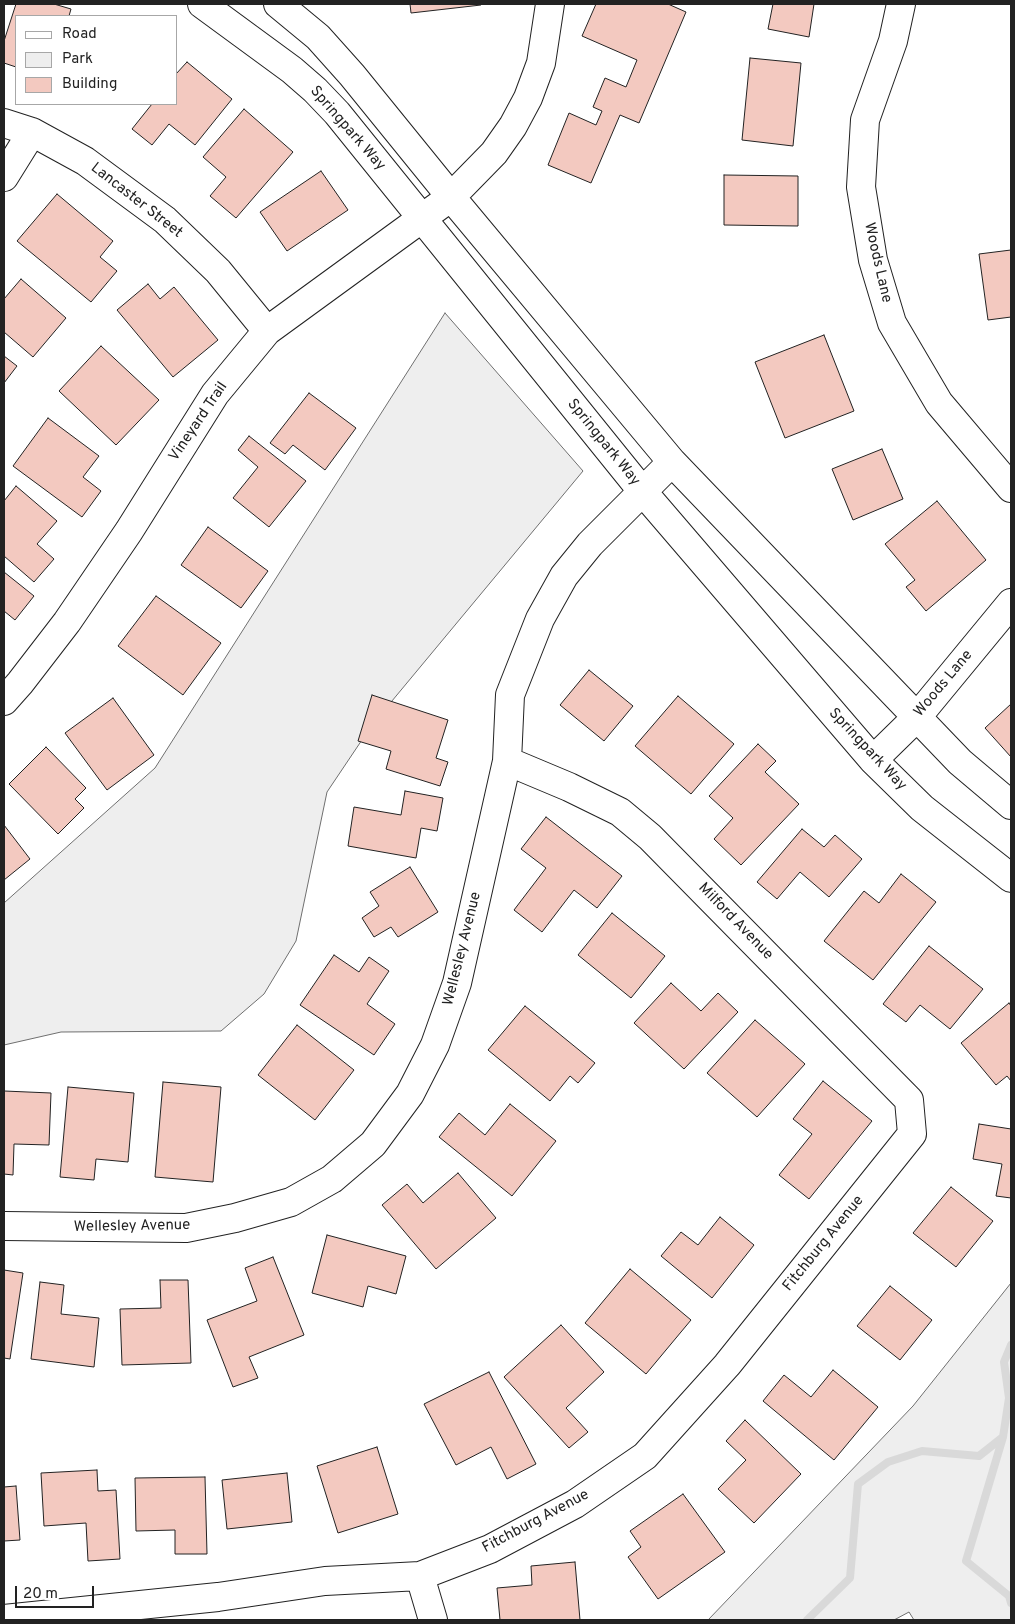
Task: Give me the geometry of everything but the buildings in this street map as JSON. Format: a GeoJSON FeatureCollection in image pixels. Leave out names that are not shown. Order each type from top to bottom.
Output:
{"type":"FeatureCollection","features":[{"type":"Feature","properties":{"kind":"street","name":"Springpark Way"},"geometry":{"type":"LineString","coordinates":[[202,4],[292,70],[337,113],[643,492],[873,760],[922,808],[1011,878]]}},
{"type":"Feature","properties":{"kind":"street"},"geometry":{"type":"LineString","coordinates":[[278,4],[318,37],[352,75],[672,462],[960,762],[1011,806]]}},
{"type":"Feature","properties":{"kind":"street","name":"Vineyard Trail"},"geometry":{"type":"LineString","coordinates":[[4,701],[68,622],[129,531],[216,394],[268,332],[422,220],[451,197],[494,153],[513,126],[528,98],[540,63],[550,4]]}},
{"type":"Feature","properties":{"kind":"street","name":"Woods Lane"},"geometry":{"type":"LineString","coordinates":[[902,4],[893,41],[865,120],[861,187],[872,260],[892,323],[939,403],[1011,488]]}},
{"type":"Feature","properties":{"kind":"street","name":"Lancaster Street"},"geometry":{"type":"LineString","coordinates":[[4,123],[32,132],[85,161],[165,220],[218,271],[268,332]]}},
{"type":"Feature","properties":{"kind":"street"},"geometry":{"type":"LineString","coordinates":[[4,177],[32,132]]}},
{"type":"Feature","properties":{"kind":"street","name":"Wellesley Avenue"},"geometry":{"type":"LineString","coordinates":[[4,1226],[186,1228],[235,1218],[291,1202],[332,1179],[373,1144],[410,1094],[438,1036],[457,983],[508,761],[510,695],[540,619],[564,576],[590,544],[672,462]]}},
{"type":"Feature","properties":{"kind":"street","name":"Woods Lane"},"geometry":{"type":"LineString","coordinates":[[873,760],[917,717],[1011,603]]}},
{"type":"Feature","properties":{"kind":"street","name":"Milford Avenue"},"geometry":{"type":"LineString","coordinates":[[508,761],[569,787],[620,812],[650,837],[909,1100],[912,1134]]}},
{"type":"Feature","properties":{"kind":"street","name":"Fitchburg Avenue"},"geometry":{"type":"LineString","coordinates":[[4,1619],[218,1597],[325,1581],[420,1576],[490,1549],[575,1504],[645,1456],[727,1365],[912,1134]]}},
{"type":"Feature","properties":{"kind":"street"},"geometry":{"type":"LineString","coordinates":[[420,1576],[433,1620]]}},
{"type":"Feature","properties":{"kind":"green space"},"geometry":{"type":"Polygon","coordinates":[[[445,313],[583,471],[372,725],[327,792],[296,941],[264,994],[221,1031],[61,1032],[4,1045],[4,903],[155,768],[445,313]]]}},
{"type":"Feature","properties":{"kind":"green space"},"geometry":{"type":"Polygon","coordinates":[[[1011,1283],[1011,1620],[914,1620],[909,1612],[894,1620],[708,1620],[913,1406],[1011,1283]]]}},
{"type":"Feature","properties":{"kind":"waterway"},"geometry":{"type":"LineString","coordinates":[[807,1620],[850,1578],[858,1484],[888,1462],[922,1451],[979,1456],[1003,1437],[1009,1398],[1004,1362],[1011,1345]]}},
{"type":"Feature","properties":{"kind":"waterway"},"geometry":{"type":"LineString","coordinates":[[1003,1437],[966,1561],[1009,1596],[1011,1603]]}}]}
